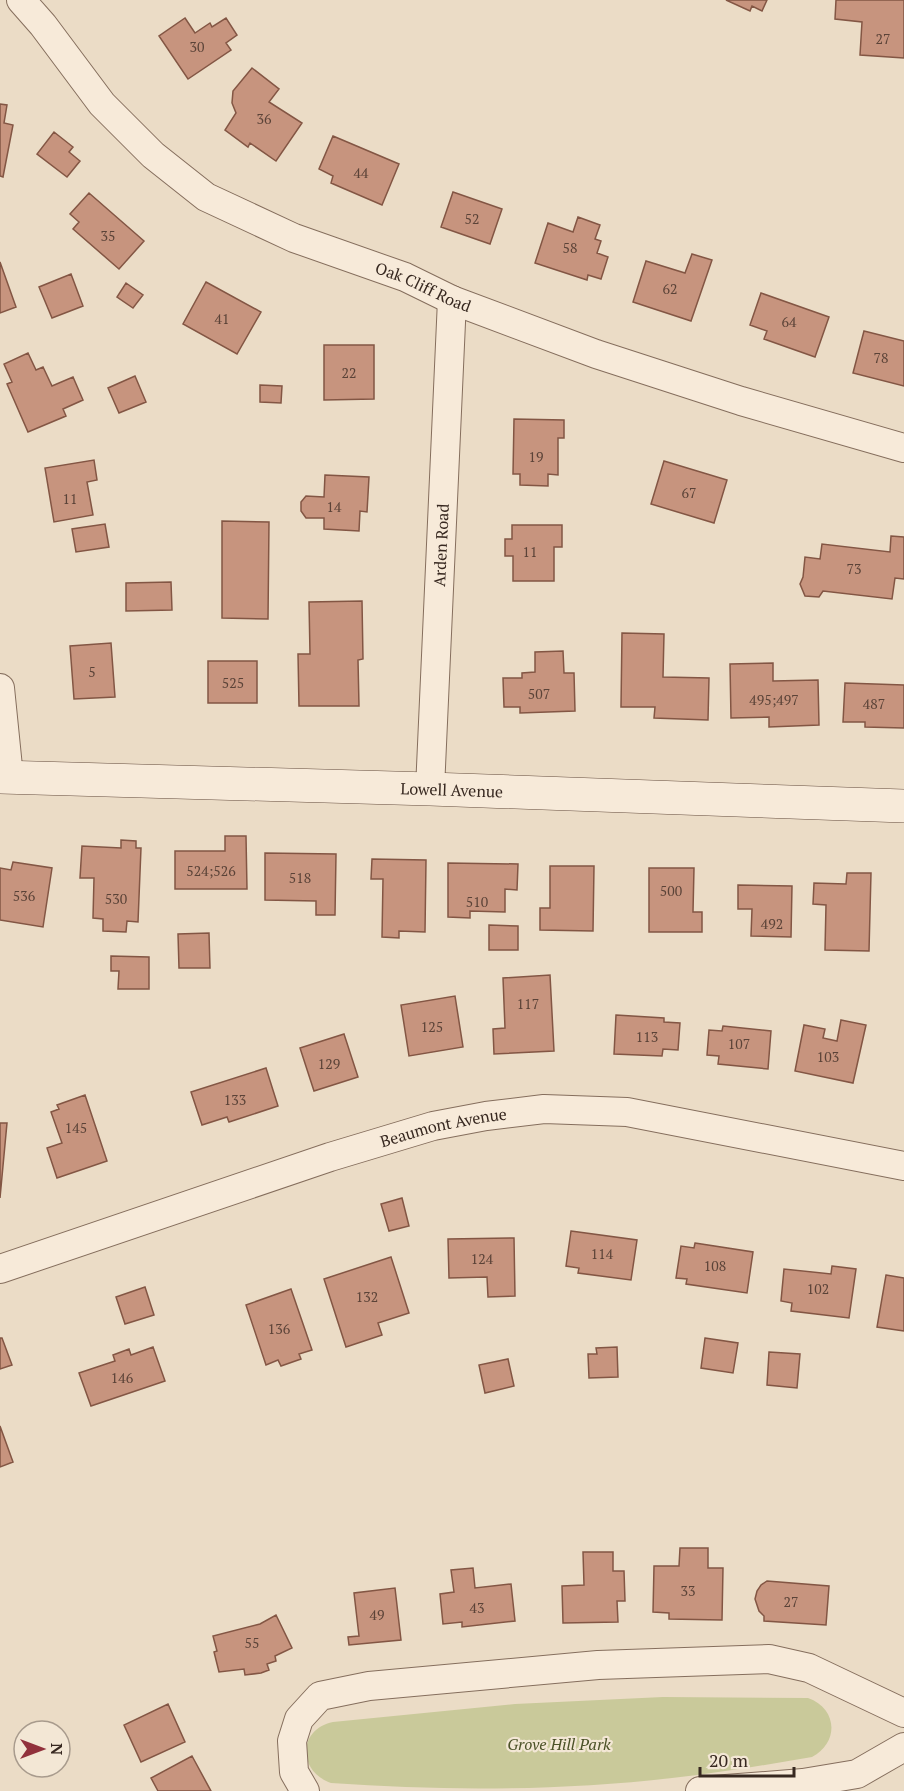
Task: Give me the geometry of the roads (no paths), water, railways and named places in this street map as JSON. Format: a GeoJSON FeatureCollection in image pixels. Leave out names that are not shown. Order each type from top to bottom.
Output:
{"type":"FeatureCollection","features":[{"type":"Feature","properties":{"kind":"street","name":"Oak Cliff Road"},"geometry":{"type":"LineString","coordinates":[[21,0],[43,25],[102,104],[153,155],[206,197],[294,238],[405,277],[452,300],[596,354],[741,401],[904,448]]}},
{"type":"Feature","properties":{"kind":"street","name":"Arden Road"},"geometry":{"type":"LineString","coordinates":[[430,789],[452,300]]}},
{"type":"Feature","properties":{"kind":"street"},"geometry":{"type":"LineString","coordinates":[[0,688],[5,777]]}},
{"type":"Feature","properties":{"kind":"street","name":"Lowell Avenue"},"geometry":{"type":"LineString","coordinates":[[5,777],[904,806]]}},
{"type":"Feature","properties":{"kind":"street","name":"Beaumont Avenue"},"geometry":{"type":"LineString","coordinates":[[0,1269],[330,1157],[433,1126],[498,1114],[544,1109],[627,1112],[904,1166]]}},
{"type":"Feature","properties":{"kind":"street"},"geometry":{"type":"LineString","coordinates":[[304,1791],[294,1772],[292,1741],[299,1719],[320,1696],[369,1686],[598,1665],[769,1659],[809,1668],[904,1713]]}},
{"type":"Feature","properties":{"kind":"street"},"geometry":{"type":"LineString","coordinates":[[700,1791],[803,1783],[857,1774],[904,1747]]}},
{"type":"Feature","properties":{"kind":"park label","name":"Grove Hill Park"},"geometry":{"type":"Point","coordinates":[559,1744]}}]}
